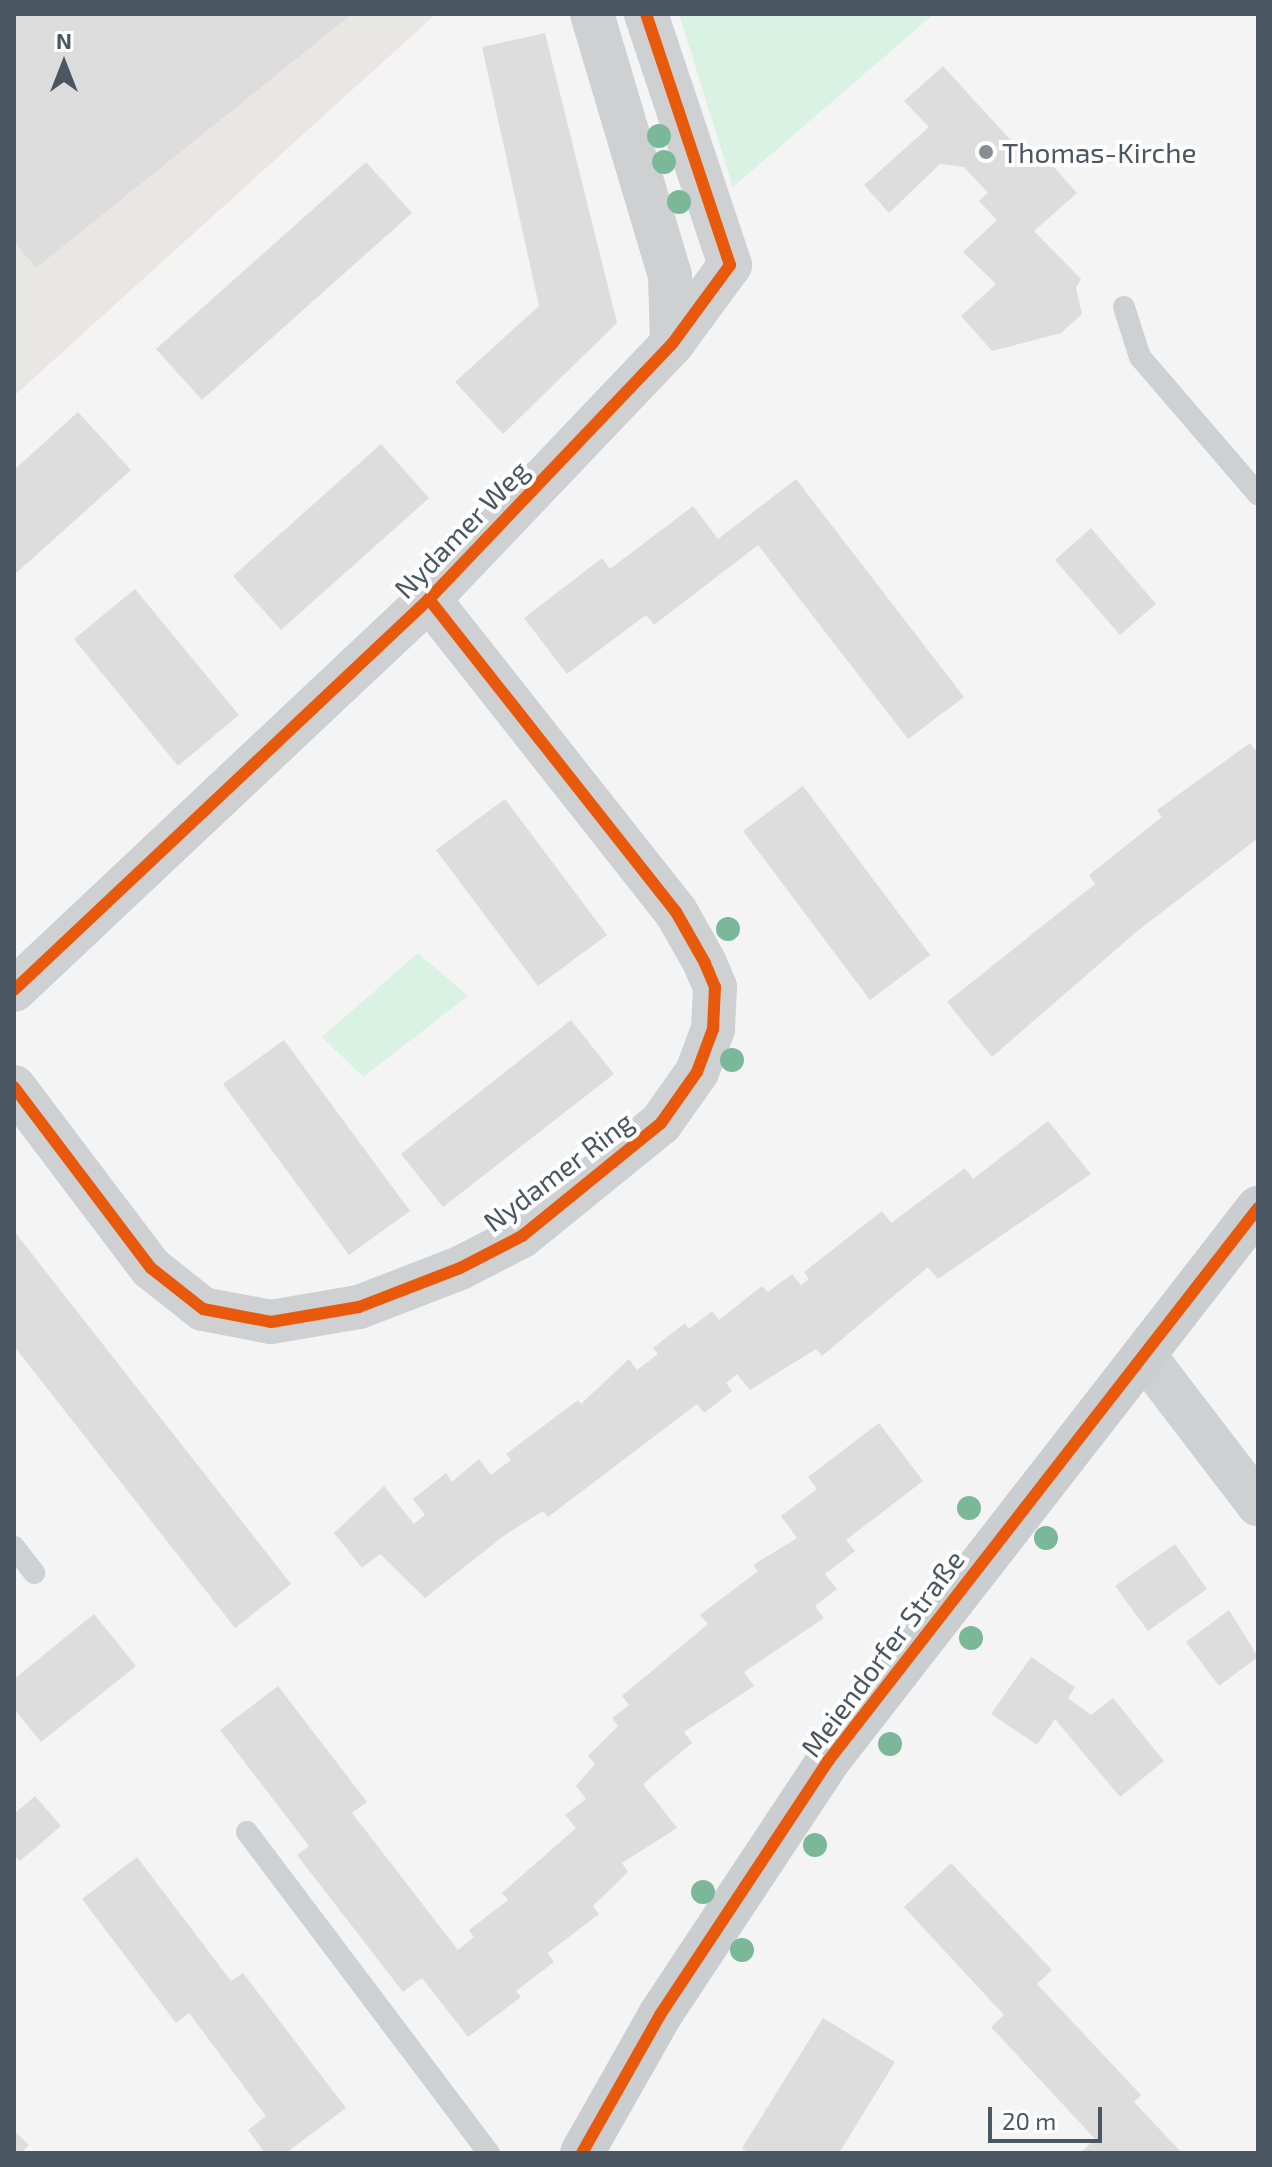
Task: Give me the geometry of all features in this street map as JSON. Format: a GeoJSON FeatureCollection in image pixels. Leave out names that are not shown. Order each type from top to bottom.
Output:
{"type":"FeatureCollection","features":[{"type":"Feature","properties":{"kind":"main road","name":"Meiendorfer Straße"},"geometry":{"type":"LineString","coordinates":[[582,2153],[668,2003],[828,1761],[1258,1208]]}},
{"type":"Feature","properties":{"kind":"street"},"geometry":{"type":"LineString","coordinates":[[592,14],[670,276],[672,344]]}},
{"type":"Feature","properties":{"kind":"street","name":"Nydamer Weg"},"geometry":{"type":"LineString","coordinates":[[14,990],[429,599],[672,344],[730,265],[646,14]]}},
{"type":"Feature","properties":{"kind":"street","name":"Nydamer Ring"},"geometry":{"type":"LineString","coordinates":[[14,1087],[151,1268],[203,1309],[271,1322],[359,1307],[460,1268],[522,1236],[661,1123],[697,1072],[713,1029],[715,987],[705,963],[676,912],[429,599]]}},
{"type":"Feature","properties":{"kind":"street"},"geometry":{"type":"LineString","coordinates":[[1144,1355],[1258,1504]]}},
{"type":"Feature","properties":{"kind":"lane"},"geometry":{"type":"LineString","coordinates":[[1124,307],[1140,357],[1258,494]]}},
{"type":"Feature","properties":{"kind":"lane"},"geometry":{"type":"LineString","coordinates":[[14,1547],[34,1573]]}},
{"type":"Feature","properties":{"kind":"lane"},"geometry":{"type":"LineString","coordinates":[[247,1832],[489,2153]]}},
{"type":"Feature","properties":{"kind":"shaded area"},"geometry":{"type":"Polygon","coordinates":[[[14,14],[436,14],[14,396],[14,14]]]}},
{"type":"Feature","properties":{"kind":"green space"},"geometry":{"type":"Polygon","coordinates":[[[679,14],[934,14],[733,187],[679,14]]]}},
{"type":"Feature","properties":{"kind":"green space"},"geometry":{"type":"Polygon","coordinates":[[[418,953],[468,996],[363,1077],[322,1037],[418,953]]]}},
{"type":"Feature","properties":{"kind":"building"},"geometry":{"type":"Polygon","coordinates":[[[14,14],[352,14],[36,268],[14,241],[14,14]]]}},
{"type":"Feature","properties":{"kind":"building"},"geometry":{"type":"Polygon","coordinates":[[[545,33],[617,323],[503,434],[455,382],[539,306],[482,47],[545,33]]]}},
{"type":"Feature","properties":{"kind":"building"},"geometry":{"type":"Polygon","coordinates":[[[943,66],[1026,157],[1037,148],[1077,193],[1034,231],[1081,279],[1076,288],[1082,314],[1061,333],[992,351],[961,316],[996,284],[963,252],[997,220],[979,201],[988,193],[964,167],[940,164],[889,213],[864,185],[929,127],[904,101],[943,66]]]}},
{"type":"Feature","properties":{"kind":"building"},"geometry":{"type":"Polygon","coordinates":[[[366,162],[412,213],[202,400],[156,349],[366,162]]]}},
{"type":"Feature","properties":{"kind":"building"},"geometry":{"type":"Polygon","coordinates":[[[78,412],[131,470],[14,575],[14,470],[78,412]]]}},
{"type":"Feature","properties":{"kind":"building"},"geometry":{"type":"Polygon","coordinates":[[[381,444],[429,498],[281,630],[233,576],[381,444]]]}},
{"type":"Feature","properties":{"kind":"building"},"geometry":{"type":"Polygon","coordinates":[[[796,479],[964,697],[908,739],[758,545],[654,625],[646,615],[567,674],[524,618],[602,558],[610,569],[693,506],[718,539],[796,479]]]}},
{"type":"Feature","properties":{"kind":"building"},"geometry":{"type":"Polygon","coordinates":[[[1091,528],[1156,604],[1120,635],[1055,560],[1091,528]]]}},
{"type":"Feature","properties":{"kind":"building"},"geometry":{"type":"Polygon","coordinates":[[[135,589],[239,715],[178,766],[74,639],[135,589]]]}},
{"type":"Feature","properties":{"kind":"building"},"geometry":{"type":"Polygon","coordinates":[[[1250,743],[1258,753],[1258,838],[1135,933],[992,1057],[947,1002],[1095,884],[1089,875],[1162,817],[1157,810],[1250,743]]]}},
{"type":"Feature","properties":{"kind":"building"},"geometry":{"type":"Polygon","coordinates":[[[803,786],[930,955],[870,1000],[743,831],[803,786]]]}},
{"type":"Feature","properties":{"kind":"building"},"geometry":{"type":"Polygon","coordinates":[[[505,799],[607,935],[538,986],[436,850],[505,799]]]}},
{"type":"Feature","properties":{"kind":"building"},"geometry":{"type":"Polygon","coordinates":[[[571,1020],[614,1074],[443,1207],[401,1154],[571,1020]]]}},
{"type":"Feature","properties":{"kind":"building"},"geometry":{"type":"Polygon","coordinates":[[[284,1040],[410,1211],[349,1255],[223,1084],[284,1040]]]}},
{"type":"Feature","properties":{"kind":"building"},"geometry":{"type":"Polygon","coordinates":[[[1048,1121],[1091,1174],[938,1279],[928,1267],[822,1356],[816,1349],[750,1390],[737,1374],[726,1383],[732,1391],[704,1413],[697,1404],[548,1517],[543,1511],[505,1535],[425,1598],[380,1554],[362,1568],[334,1533],[384,1486],[414,1524],[425,1515],[413,1499],[446,1473],[452,1482],[479,1459],[491,1475],[511,1460],[506,1454],[578,1400],[581,1404],[629,1359],[637,1370],[658,1354],[653,1348],[685,1323],[689,1329],[712,1311],[719,1320],[762,1286],[768,1292],[792,1274],[801,1285],[809,1279],[804,1272],[882,1211],[891,1223],[965,1168],[973,1179],[1048,1121]]]}},
{"type":"Feature","properties":{"kind":"building"},"geometry":{"type":"Polygon","coordinates":[[[14,1231],[291,1584],[235,1628],[14,1346],[14,1231]]]}},
{"type":"Feature","properties":{"kind":"building"},"geometry":{"type":"Polygon","coordinates":[[[879,1423],[923,1481],[846,1540],[855,1551],[825,1574],[837,1589],[815,1606],[824,1618],[744,1672],[754,1686],[684,1732],[692,1743],[643,1784],[677,1828],[622,1863],[628,1872],[593,1906],[599,1914],[548,1953],[554,1962],[516,1991],[521,1997],[468,2037],[422,1978],[403,1992],[297,1855],[309,1846],[220,1730],[278,1686],[367,1802],[352,1813],[458,1950],[474,1937],[469,1930],[508,1900],[502,1893],[576,1828],[565,1815],[586,1799],[576,1786],[595,1764],[588,1756],[618,1726],[612,1718],[629,1705],[622,1696],[708,1624],[700,1615],[758,1571],[753,1565],[797,1538],[781,1516],[817,1489],[808,1477],[879,1423]]]}},
{"type":"Feature","properties":{"kind":"building"},"geometry":{"type":"Polygon","coordinates":[[[1175,1544],[1207,1589],[1148,1631],[1115,1586],[1175,1544]]]}},
{"type":"Feature","properties":{"kind":"building"},"geometry":{"type":"Polygon","coordinates":[[[1229,1610],[1258,1657],[1219,1686],[1186,1642],[1229,1610]]]}},
{"type":"Feature","properties":{"kind":"building"},"geometry":{"type":"Polygon","coordinates":[[[94,1614],[136,1666],[41,1742],[14,1709],[14,1679],[94,1614]]]}},
{"type":"Feature","properties":{"kind":"building"},"geometry":{"type":"Polygon","coordinates":[[[1031,1657],[1075,1687],[1068,1698],[1091,1715],[1113,1698],[1164,1761],[1120,1797],[1055,1719],[1037,1745],[991,1714],[1031,1657]]]}},
{"type":"Feature","properties":{"kind":"building"},"geometry":{"type":"Polygon","coordinates":[[[35,1796],[61,1826],[20,1861],[14,1855],[14,1814],[35,1796]]]}},
{"type":"Feature","properties":{"kind":"building"},"geometry":{"type":"Polygon","coordinates":[[[137,1857],[231,1981],[243,1973],[346,2108],[286,2153],[265,2153],[248,2130],[266,2116],[189,2013],[176,2023],[82,1899],[137,1857]]]}},
{"type":"Feature","properties":{"kind":"building"},"geometry":{"type":"Polygon","coordinates":[[[951,1863],[1052,1970],[1037,1984],[1141,2095],[1134,2102],[1182,2153],[1082,2151],[1095,2139],[991,2027],[1004,2015],[904,1907],[951,1863]]]}},
{"type":"Feature","properties":{"kind":"building"},"geometry":{"type":"Polygon","coordinates":[[[823,2018],[895,2062],[839,2153],[749,2153],[742,2148],[823,2018]]]}},
{"type":"Feature","properties":{"kind":"building"},"geometry":{"type":"Polygon","coordinates":[[[14,2131],[29,2145],[21,2153],[14,2153],[14,2131]]]}},
{"type":"Feature","properties":{"kind":"cycle path"},"geometry":{"type":"LineString","coordinates":[[14,990],[429,599],[672,344],[730,265],[646,14]]}},
{"type":"Feature","properties":{"kind":"cycle path"},"geometry":{"type":"LineString","coordinates":[[14,1087],[151,1268],[203,1309],[271,1322],[359,1307],[460,1268],[522,1236],[661,1123],[697,1072],[713,1029],[715,987],[705,963],[676,912],[429,599]]}},
{"type":"Feature","properties":{"kind":"cycle path"},"geometry":{"type":"LineString","coordinates":[[582,2153],[660,2015],[828,1761],[1258,1208]]}},
{"type":"Feature","properties":{"kind":"place","name":"Thomas-Kirche"},"geometry":{"type":"Point","coordinates":[986,152]}}]}
